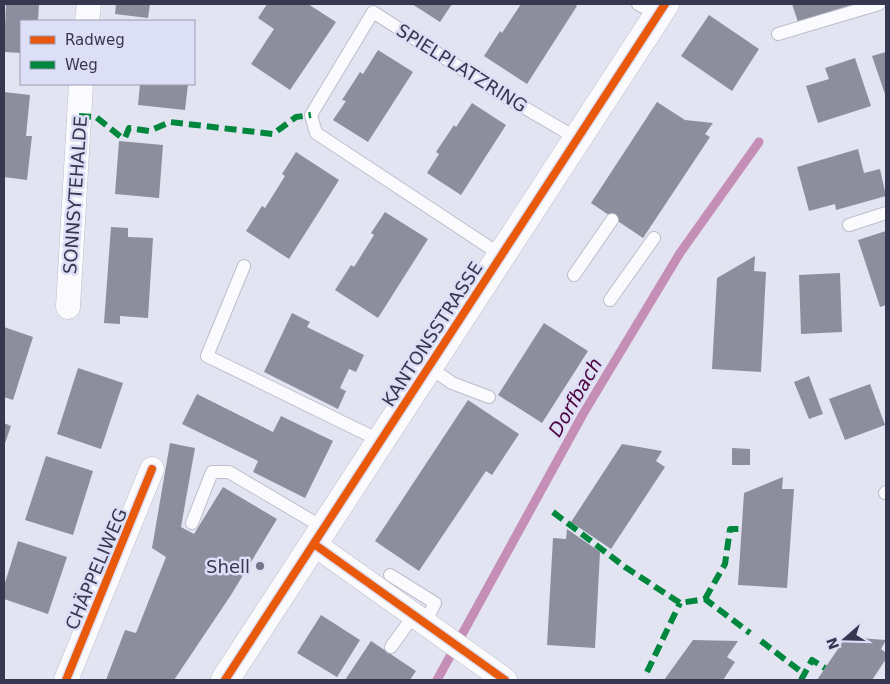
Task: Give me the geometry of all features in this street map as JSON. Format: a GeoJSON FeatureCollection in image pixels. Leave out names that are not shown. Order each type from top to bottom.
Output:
{"type":"FeatureCollection","features":[{"type":"Feature","properties":{"kind":"main road","name":"KANTONSSTRASSE"},"geometry":{"type":"LineString","coordinates":[[225,680],[578,139],[654,8]]}},
{"type":"Feature","properties":{"kind":"street"},"geometry":{"type":"LineString","coordinates":[[87,20],[89,4]]}},
{"type":"Feature","properties":{"kind":"street","name":"SONNSYTEHALDE"},"geometry":{"type":"LineString","coordinates":[[68,307],[82,85]]}},
{"type":"Feature","properties":{"kind":"street","name":"CHÄPPELIWEG"},"geometry":{"type":"LineString","coordinates":[[66,680],[152,469]]}},
{"type":"Feature","properties":{"kind":"street"},"geometry":{"type":"LineString","coordinates":[[319,536],[426,624],[505,680]]}},
{"type":"Feature","properties":{"kind":"lane"},"geometry":{"type":"LineString","coordinates":[[778,34],[879,4]]}},
{"type":"Feature","properties":{"kind":"lane","name":"SPIELPLATZRING"},"geometry":{"type":"LineString","coordinates":[[501,255],[316,133],[311,115],[373,12],[496,91],[578,139]]}},
{"type":"Feature","properties":{"kind":"lane"},"geometry":{"type":"LineString","coordinates":[[849,225],[886,213]]}},
{"type":"Feature","properties":{"kind":"lane"},"geometry":{"type":"LineString","coordinates":[[574,276],[612,220]]}},
{"type":"Feature","properties":{"kind":"lane"},"geometry":{"type":"LineString","coordinates":[[610,300],[654,238]]}},
{"type":"Feature","properties":{"kind":"lane"},"geometry":{"type":"LineString","coordinates":[[244,266],[207,356],[381,441]]}},
{"type":"Feature","properties":{"kind":"lane"},"geometry":{"type":"LineString","coordinates":[[429,367],[452,383],[489,397]]}},
{"type":"Feature","properties":{"kind":"lane"},"geometry":{"type":"LineString","coordinates":[[192,523],[212,472],[229,472],[319,536]]}},
{"type":"Feature","properties":{"kind":"lane"},"geometry":{"type":"LineString","coordinates":[[390,574],[436,603],[426,624],[391,647]]}},
{"type":"Feature","properties":{"kind":"building"},"geometry":{"type":"Polygon","coordinates":[[[6,4],[39,4],[38,20],[20,20],[20,53],[4,52],[6,4]]]}},
{"type":"Feature","properties":{"kind":"building"},"geometry":{"type":"Polygon","coordinates":[[[116,4],[150,4],[148,18],[115,14],[116,4]]]}},
{"type":"Feature","properties":{"kind":"building"},"geometry":{"type":"Polygon","coordinates":[[[267,4],[308,4],[336,22],[290,90],[251,64],[274,29],[258,18],[267,4]]]}},
{"type":"Feature","properties":{"kind":"building"},"geometry":{"type":"Polygon","coordinates":[[[412,4],[452,4],[440,22],[412,4]]]}},
{"type":"Feature","properties":{"kind":"building"},"geometry":{"type":"Polygon","coordinates":[[[521,4],[574,4],[577,6],[527,84],[484,56],[521,4]]]}},
{"type":"Feature","properties":{"kind":"building"},"geometry":{"type":"Polygon","coordinates":[[[792,4],[854,4],[798,22],[792,4]]]}},
{"type":"Feature","properties":{"kind":"building"},"geometry":{"type":"Polygon","coordinates":[[[709,15],[759,49],[732,91],[681,56],[709,15]]]}},
{"type":"Feature","properties":{"kind":"building"},"geometry":{"type":"Polygon","coordinates":[[[378,50],[413,72],[368,142],[333,120],[346,101],[342,100],[360,72],[363,74],[378,50]]]}},
{"type":"Feature","properties":{"kind":"building"},"geometry":{"type":"Polygon","coordinates":[[[886,52],[886,97],[872,56],[886,52]]]}},
{"type":"Feature","properties":{"kind":"building"},"geometry":{"type":"Polygon","coordinates":[[[855,58],[871,106],[818,123],[806,86],[829,79],[825,68],[855,58]]]}},
{"type":"Feature","properties":{"kind":"building"},"geometry":{"type":"Polygon","coordinates":[[[140,85],[188,85],[185,110],[138,105],[140,85]]]}},
{"type":"Feature","properties":{"kind":"building"},"geometry":{"type":"Polygon","coordinates":[[[4,92],[30,95],[26,136],[32,136],[27,180],[4,177],[4,92]]]}},
{"type":"Feature","properties":{"kind":"building"},"geometry":{"type":"Polygon","coordinates":[[[657,102],[685,120],[713,123],[705,134],[710,137],[643,238],[591,203],[657,102]]]}},
{"type":"Feature","properties":{"kind":"building"},"geometry":{"type":"Polygon","coordinates":[[[472,103],[506,125],[461,195],[427,173],[439,154],[436,152],[472,103]]]}},
{"type":"Feature","properties":{"kind":"building"},"geometry":{"type":"Polygon","coordinates":[[[119,141],[163,145],[159,198],[115,194],[119,141]]]}},
{"type":"Feature","properties":{"kind":"building"},"geometry":{"type":"Polygon","coordinates":[[[858,149],[864,173],[880,169],[886,196],[836,210],[835,204],[809,211],[797,167],[858,149]]]}},
{"type":"Feature","properties":{"kind":"building"},"geometry":{"type":"Polygon","coordinates":[[[296,152],[339,180],[289,259],[246,231],[262,206],[265,208],[285,176],[282,174],[296,152]]]}},
{"type":"Feature","properties":{"kind":"building"},"geometry":{"type":"Polygon","coordinates":[[[385,212],[428,239],[378,318],[335,290],[351,265],[354,267],[374,235],[371,233],[385,212]]]}},
{"type":"Feature","properties":{"kind":"building"},"geometry":{"type":"Polygon","coordinates":[[[111,227],[128,228],[128,237],[153,238],[148,318],[120,316],[120,324],[104,323],[111,227]]]}},
{"type":"Feature","properties":{"kind":"building"},"geometry":{"type":"Polygon","coordinates":[[[886,231],[886,305],[880,307],[858,240],[886,231]]]}},
{"type":"Feature","properties":{"kind":"building"},"geometry":{"type":"Polygon","coordinates":[[[755,256],[754,271],[766,272],[761,372],[712,369],[717,278],[755,256]]]}},
{"type":"Feature","properties":{"kind":"building"},"geometry":{"type":"Polygon","coordinates":[[[840,273],[842,332],[801,334],[799,275],[840,273]]]}},
{"type":"Feature","properties":{"kind":"building"},"geometry":{"type":"Polygon","coordinates":[[[292,313],[310,322],[307,327],[364,355],[356,372],[349,369],[340,388],[346,391],[338,409],[264,372],[292,313]]]}},
{"type":"Feature","properties":{"kind":"building"},"geometry":{"type":"Polygon","coordinates":[[[544,323],[588,351],[542,423],[498,395],[544,323]]]}},
{"type":"Feature","properties":{"kind":"building"},"geometry":{"type":"Polygon","coordinates":[[[4,327],[33,337],[13,400],[4,397],[4,327]]]}},
{"type":"Feature","properties":{"kind":"building"},"geometry":{"type":"Polygon","coordinates":[[[78,368],[123,383],[101,449],[57,434],[78,368]]]}},
{"type":"Feature","properties":{"kind":"building"},"geometry":{"type":"Polygon","coordinates":[[[809,376],[823,414],[809,419],[794,382],[809,376]]]}},
{"type":"Feature","properties":{"kind":"building"},"geometry":{"type":"Polygon","coordinates":[[[870,384],[885,425],[845,440],[829,399],[870,384]]]}},
{"type":"Feature","properties":{"kind":"building"},"geometry":{"type":"Polygon","coordinates":[[[197,394],[273,432],[281,416],[333,441],[305,498],[253,472],[258,461],[182,424],[197,394]]]}},
{"type":"Feature","properties":{"kind":"building"},"geometry":{"type":"Polygon","coordinates":[[[468,400],[519,434],[492,475],[486,471],[419,571],[375,541],[468,400]]]}},
{"type":"Feature","properties":{"kind":"building"},"geometry":{"type":"Polygon","coordinates":[[[4,423],[11,426],[4,446],[4,423]]]}},
{"type":"Feature","properties":{"kind":"building"},"geometry":{"type":"Polygon","coordinates":[[[170,443],[195,448],[181,527],[194,534],[223,487],[277,519],[231,595],[174,680],[106,680],[125,630],[136,633],[166,557],[152,548],[170,443]]]}},
{"type":"Feature","properties":{"kind":"building"},"geometry":{"type":"Polygon","coordinates":[[[622,444],[662,451],[656,461],[665,467],[611,549],[571,522],[622,444]]]}},
{"type":"Feature","properties":{"kind":"building"},"geometry":{"type":"Polygon","coordinates":[[[732,448],[750,449],[750,465],[732,465],[732,448]]]}},
{"type":"Feature","properties":{"kind":"building"},"geometry":{"type":"Polygon","coordinates":[[[46,456],[93,471],[73,535],[25,520],[46,456]]]}},
{"type":"Feature","properties":{"kind":"building"},"geometry":{"type":"Polygon","coordinates":[[[783,477],[782,489],[794,489],[787,588],[738,585],[744,493],[783,477]]]}},
{"type":"Feature","properties":{"kind":"building"},"geometry":{"type":"Polygon","coordinates":[[[567,529],[600,552],[595,648],[547,645],[553,538],[566,539],[567,529]]]}},
{"type":"Feature","properties":{"kind":"building"},"geometry":{"type":"Polygon","coordinates":[[[18,541],[67,557],[48,614],[4,599],[4,586],[18,541]]]}},
{"type":"Feature","properties":{"kind":"building"},"geometry":{"type":"Polygon","coordinates":[[[321,615],[360,640],[337,677],[297,653],[321,615]]]}},
{"type":"Feature","properties":{"kind":"building"},"geometry":{"type":"Polygon","coordinates":[[[846,637],[886,640],[881,649],[886,653],[886,659],[872,680],[817,680],[846,637]]]}},
{"type":"Feature","properties":{"kind":"building"},"geometry":{"type":"Polygon","coordinates":[[[693,640],[738,641],[727,657],[735,662],[723,680],[664,680],[693,640]]]}},
{"type":"Feature","properties":{"kind":"building"},"geometry":{"type":"Polygon","coordinates":[[[371,641],[416,671],[410,680],[345,680],[371,641]]]}},
{"type":"Feature","properties":{"kind":"waterway","name":"Dorfbach"},"geometry":{"type":"LineString","coordinates":[[437,680],[583,414],[680,253],[759,142]]}},
{"type":"Feature","properties":{"kind":"marked path"},"geometry":{"type":"LineString","coordinates":[[79,116],[96,117],[121,137],[125,138],[129,128],[149,131],[170,122],[273,134],[296,117],[311,115]]}},
{"type":"Feature","properties":{"kind":"marked path"},"geometry":{"type":"LineString","coordinates":[[553,512],[625,567],[680,603],[705,599],[750,633]]}},
{"type":"Feature","properties":{"kind":"marked path"},"geometry":{"type":"LineString","coordinates":[[705,599],[725,564],[730,529],[742,529]]}},
{"type":"Feature","properties":{"kind":"marked path"},"geometry":{"type":"LineString","coordinates":[[647,672],[680,603]]}},
{"type":"Feature","properties":{"kind":"marked path"},"geometry":{"type":"LineString","coordinates":[[761,641],[804,674]]}},
{"type":"Feature","properties":{"kind":"marked path"},"geometry":{"type":"LineString","coordinates":[[801,680],[812,660],[825,668]]}},
{"type":"Feature","properties":{"kind":"cycle path"},"geometry":{"type":"LineString","coordinates":[[225,680],[665,4]]}},
{"type":"Feature","properties":{"kind":"cycle path"},"geometry":{"type":"LineString","coordinates":[[66,680],[152,469]]}},
{"type":"Feature","properties":{"kind":"cycle path"},"geometry":{"type":"LineString","coordinates":[[314,544],[505,680]]}},
{"type":"Feature","properties":{"kind":"place","name":"Shell"},"geometry":{"type":"Point","coordinates":[260,566]}}]}
